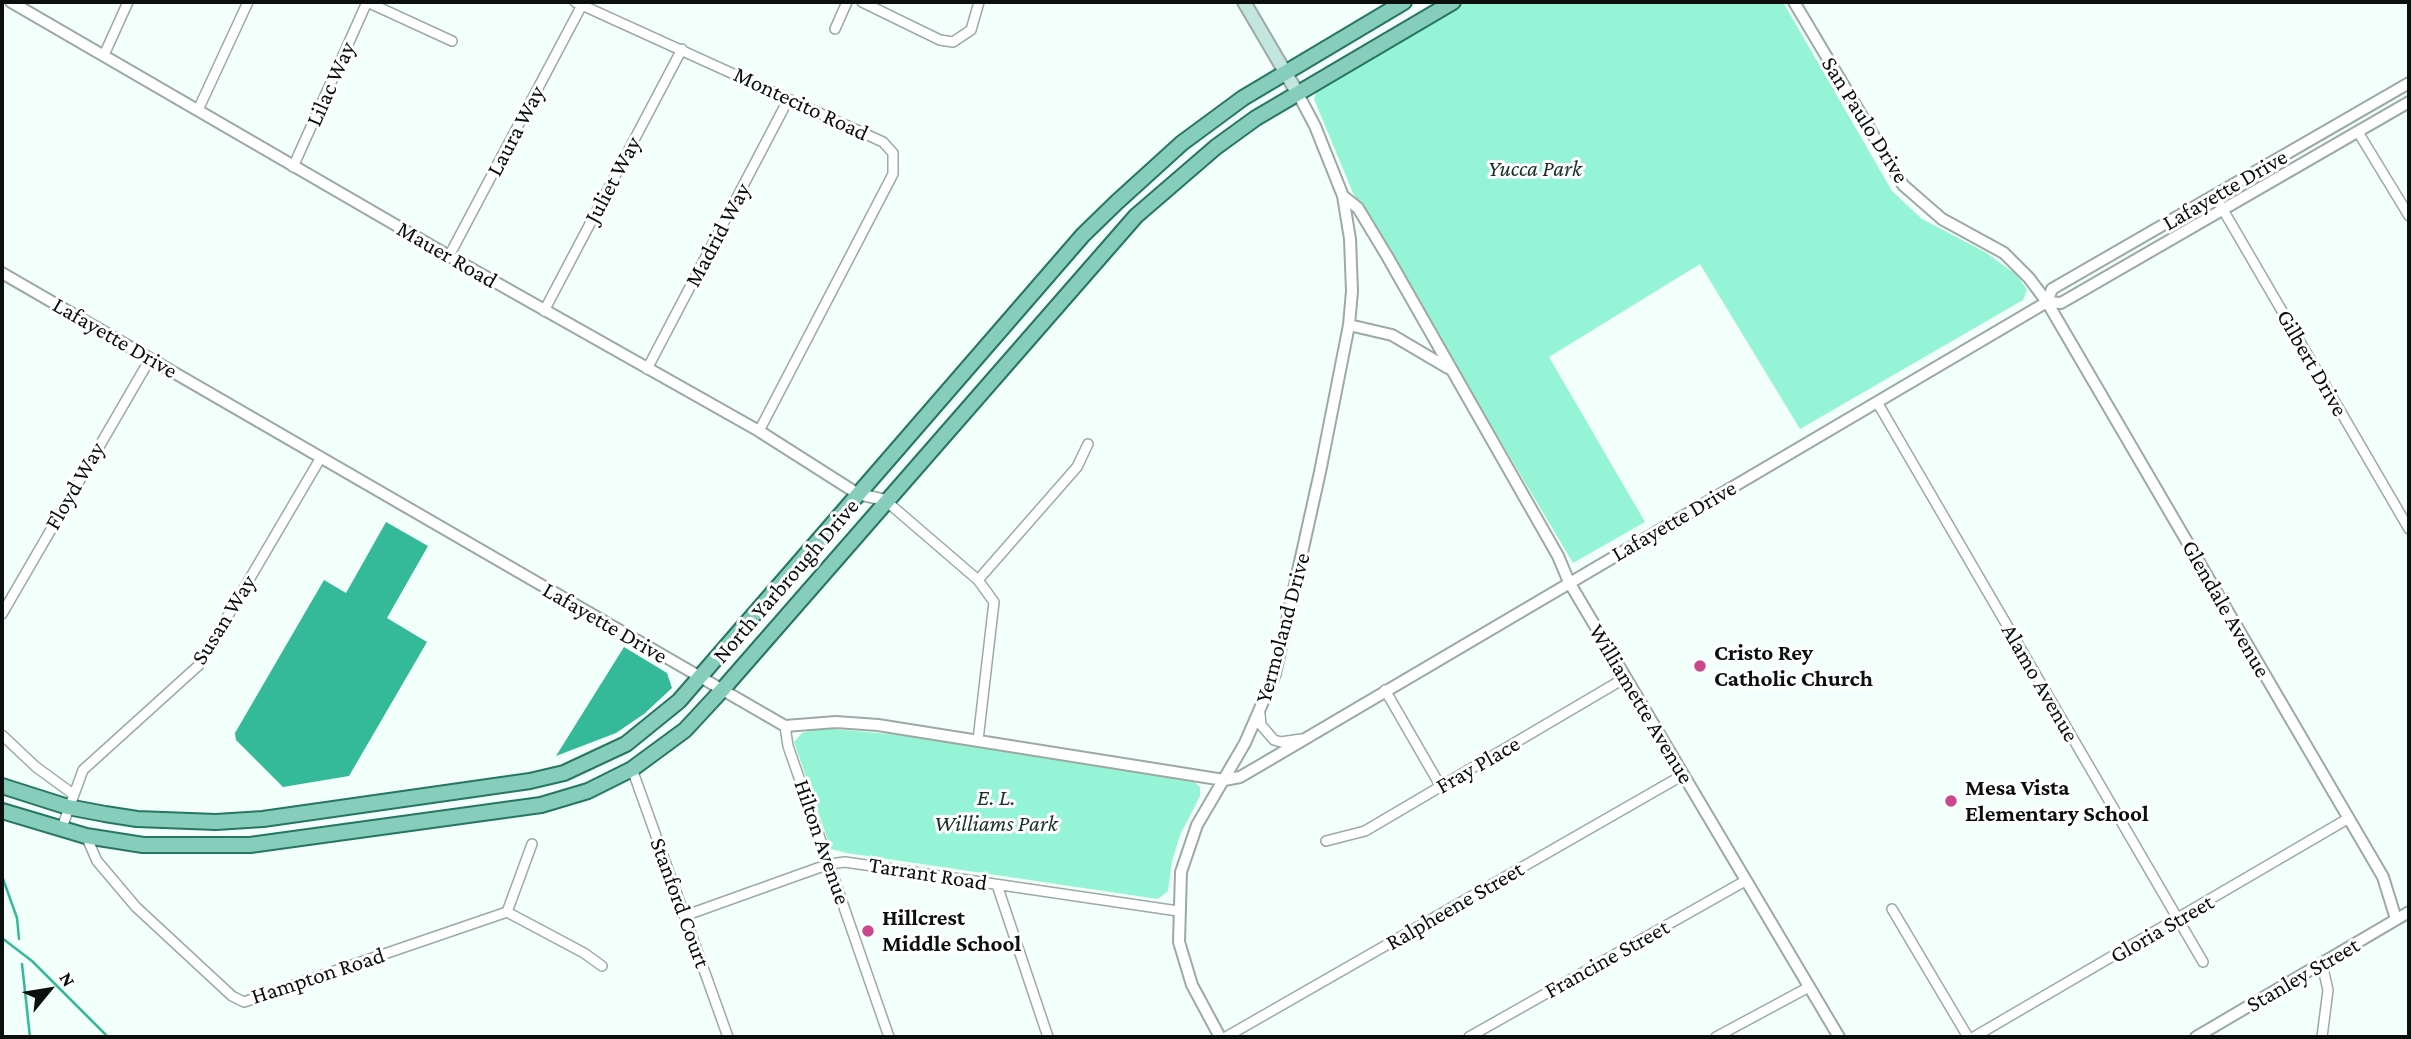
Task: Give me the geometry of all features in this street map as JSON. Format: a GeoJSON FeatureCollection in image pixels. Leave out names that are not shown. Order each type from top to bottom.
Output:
{"type":"FeatureCollection","features":[{"type":"Feature","properties":{"kind":"main road"},"geometry":{"type":"LineString","coordinates":[[1244,2],[1298,94]]}},
{"type":"Feature","properties":{"kind":"main road","name":"North Yarbrough Drive"},"geometry":{"type":"LineString","coordinates":[[2,786],[70,800],[137,819],[216,822],[263,819],[530,781],[564,773],[625,744],[654,724],[701,677],[1083,235],[1149,172],[1212,121],[1285,71],[1404,2]]}},
{"type":"Feature","properties":{"kind":"main road","name":"North Yarbrough Drive"},"geometry":{"type":"LineString","coordinates":[[2,811],[86,836],[177,847],[286,841],[541,805],[588,791],[632,769],[685,730],[723,689],[1090,265],[1166,190],[1234,133],[1453,2]]}},
{"type":"Feature","properties":{"kind":"main road"},"geometry":{"type":"LineString","coordinates":[[1149,172],[1166,190]]}},
{"type":"Feature","properties":{"kind":"street","name":"Mauer Road"},"geometry":{"type":"LineString","coordinates":[[11,2],[544,311],[759,431],[858,494],[885,500]]}},
{"type":"Feature","properties":{"kind":"street"},"geometry":{"type":"LineString","coordinates":[[104,55],[128,2]]}},
{"type":"Feature","properties":{"kind":"street"},"geometry":{"type":"LineString","coordinates":[[198,110],[248,2]]}},
{"type":"Feature","properties":{"kind":"street"},"geometry":{"type":"LineString","coordinates":[[367,2],[452,41]]}},
{"type":"Feature","properties":{"kind":"street","name":"Lilac Way"},"geometry":{"type":"LineString","coordinates":[[293,167],[367,2]]}},
{"type":"Feature","properties":{"kind":"street"},"geometry":{"type":"LineString","coordinates":[[835,29],[847,2]]}},
{"type":"Feature","properties":{"kind":"street"},"geometry":{"type":"LineString","coordinates":[[862,2],[940,40],[953,42],[960,40],[971,30],[979,2]]}},
{"type":"Feature","properties":{"kind":"street","name":"San Paulo Drive"},"geometry":{"type":"LineString","coordinates":[[1794,2],[1903,185],[1942,219],[2004,253],[2029,278],[2047,302]]}},
{"type":"Feature","properties":{"kind":"street","name":"Montecito Road"},"geometry":{"type":"LineString","coordinates":[[578,3],[883,142],[893,153],[895,166],[759,431]]}},
{"type":"Feature","properties":{"kind":"street","name":"Laura Way"},"geometry":{"type":"LineString","coordinates":[[449,256],[578,3]]}},
{"type":"Feature","properties":{"kind":"street","name":"Juliet Way"},"geometry":{"type":"LineString","coordinates":[[544,311],[682,49]]}},
{"type":"Feature","properties":{"kind":"street","name":"Lafayette Drive"},"geometry":{"type":"LineString","coordinates":[[2047,302],[2052,289],[2409,83]]}},
{"type":"Feature","properties":{"kind":"street","name":"Williamette Avenue"},"geometry":{"type":"LineString","coordinates":[[1298,94],[1315,127],[1343,196],[1358,208],[1558,556],[1569,582],[1839,1037]]}},
{"type":"Feature","properties":{"kind":"street","name":"Madrid Way"},"geometry":{"type":"LineString","coordinates":[[647,369],[788,100]]}},
{"type":"Feature","properties":{"kind":"street","name":"Lafayette Drive"},"geometry":{"type":"LineString","coordinates":[[1224,780],[1240,777],[2047,302],[2061,303],[2409,102]]}},
{"type":"Feature","properties":{"kind":"street"},"geometry":{"type":"LineString","coordinates":[[2358,132],[2409,216]]}},
{"type":"Feature","properties":{"kind":"street","name":"Yermoland Drive"},"geometry":{"type":"LineString","coordinates":[[1220,1037],[1188,975],[1179,942],[1178,911],[1185,855],[1197,825],[1260,714],[1285,639],[1349,325],[1352,258],[1343,196]]}},
{"type":"Feature","properties":{"kind":"street","name":"Gilbert Drive"},"geometry":{"type":"LineString","coordinates":[[2215,196],[2409,529]]}},
{"type":"Feature","properties":{"kind":"street","name":"Lafayette Drive"},"geometry":{"type":"LineString","coordinates":[[2,273],[785,726]]}},
{"type":"Feature","properties":{"kind":"street","name":"Glendale Avenue"},"geometry":{"type":"LineString","coordinates":[[2047,302],[2383,877],[2396,919]]}},
{"type":"Feature","properties":{"kind":"street","name":"Williamette Avenue"},"geometry":{"type":"LineString","coordinates":[[1349,325],[1400,338],[1448,368]]}},
{"type":"Feature","properties":{"kind":"street","name":"Floyd Way"},"geometry":{"type":"LineString","coordinates":[[2,614],[150,359]]}},
{"type":"Feature","properties":{"kind":"street","name":"Alamo Avenue"},"geometry":{"type":"LineString","coordinates":[[1877,402],[2203,962]]}},
{"type":"Feature","properties":{"kind":"street"},"geometry":{"type":"LineString","coordinates":[[978,580],[1077,467],[1088,444]]}},
{"type":"Feature","properties":{"kind":"street","name":"Susan Way"},"geometry":{"type":"LineString","coordinates":[[61,830],[83,770],[199,666],[320,459]]}},
{"type":"Feature","properties":{"kind":"street"},"geometry":{"type":"LineString","coordinates":[[885,500],[978,580],[991,595],[995,611],[978,740]]}},
{"type":"Feature","properties":{"kind":"street","name":"Fray Place"},"geometry":{"type":"LineString","coordinates":[[1326,841],[1365,831],[1625,678]]}},
{"type":"Feature","properties":{"kind":"street"},"geometry":{"type":"LineString","coordinates":[[1385,690],[1441,787]]}},
{"type":"Feature","properties":{"kind":"street"},"geometry":{"type":"LineString","coordinates":[[1260,714],[1261,725],[1271,738],[1280,742],[1301,739]]}},
{"type":"Feature","properties":{"kind":"street"},"geometry":{"type":"LineString","coordinates":[[785,726],[836,722],[978,740],[1224,780]]}},
{"type":"Feature","properties":{"kind":"street","name":"Hilton Avenue"},"geometry":{"type":"LineString","coordinates":[[785,726],[788,746],[889,1037]]}},
{"type":"Feature","properties":{"kind":"street"},"geometry":{"type":"LineString","coordinates":[[2,735],[70,800]]}},
{"type":"Feature","properties":{"kind":"street","name":"Stanford Court"},"geometry":{"type":"LineString","coordinates":[[632,769],[728,1037]]}},
{"type":"Feature","properties":{"kind":"street","name":"Ralpheene Street"},"geometry":{"type":"LineString","coordinates":[[1226,1037],[1683,775]]}},
{"type":"Feature","properties":{"kind":"street","name":"Gloria Street"},"geometry":{"type":"LineString","coordinates":[[1974,1037],[2349,818]]}},
{"type":"Feature","properties":{"kind":"street","name":"Hampton Road"},"geometry":{"type":"LineString","coordinates":[[86,836],[97,860],[136,907],[232,996],[244,1002],[507,912]]}},
{"type":"Feature","properties":{"kind":"street"},"geometry":{"type":"LineString","coordinates":[[531,844],[507,912],[584,953],[603,967]]}},
{"type":"Feature","properties":{"kind":"street","name":"Tarrant Road"},"geometry":{"type":"LineString","coordinates":[[684,916],[829,864],[857,864],[1178,911]]}},
{"type":"Feature","properties":{"kind":"street","name":"Francine Street"},"geometry":{"type":"LineString","coordinates":[[1469,1037],[1745,881]]}},
{"type":"Feature","properties":{"kind":"street"},"geometry":{"type":"LineString","coordinates":[[997,885],[1048,1037]]}},
{"type":"Feature","properties":{"kind":"street"},"geometry":{"type":"LineString","coordinates":[[1892,909],[1968,1037]]}},
{"type":"Feature","properties":{"kind":"street","name":"Stanley Street"},"geometry":{"type":"LineString","coordinates":[[2196,1037],[2409,912]]}},
{"type":"Feature","properties":{"kind":"street"},"geometry":{"type":"LineString","coordinates":[[2322,964],[2328,990],[2322,1037]]}},
{"type":"Feature","properties":{"kind":"street"},"geometry":{"type":"LineString","coordinates":[[1716,1037],[1809,987]]}},
{"type":"Feature","properties":{"kind":"green space","name":"Yucca Park"},"geometry":{"type":"Polygon","coordinates":[[[1464,2],[1783,2],[1892,191],[1922,219],[1985,252],[2017,275],[2027,290],[2023,300],[1800,429],[1700,264],[1549,357],[1645,522],[1573,563],[1353,193],[1314,99],[1318,87],[1464,2]]]}},
{"type":"Feature","properties":{"kind":"green space","name":"E. L. Williams Park"},"geometry":{"type":"Polygon","coordinates":[[[822,728],[900,735],[1190,778],[1200,787],[1200,796],[1180,835],[1172,861],[1168,891],[1158,899],[847,853],[831,849],[794,742],[802,733],[822,728]]]}},
{"type":"Feature","properties":{"kind":"shaded area"},"geometry":{"type":"Polygon","coordinates":[[[386,522],[428,546],[387,618],[427,642],[349,776],[283,787],[236,740],[235,733],[324,580],[346,593],[386,522]]]}},
{"type":"Feature","properties":{"kind":"shaded area"},"geometry":{"type":"Polygon","coordinates":[[[624,647],[667,673],[672,688],[644,714],[616,733],[556,756],[624,647]]]}},
{"type":"Feature","properties":{"kind":"waterway"},"geometry":{"type":"LineString","coordinates":[[2,876],[17,918],[19,939]]}},
{"type":"Feature","properties":{"kind":"waterway"},"geometry":{"type":"LineString","coordinates":[[2,938],[32,961],[108,1037]]}},
{"type":"Feature","properties":{"kind":"waterway"},"geometry":{"type":"LineString","coordinates":[[22,964],[30,1037]]}},
{"type":"Feature","properties":{"kind":"place","name":"Cristo Rey Catholic Church"},"geometry":{"type":"Point","coordinates":[1700,666]}},
{"type":"Feature","properties":{"kind":"place","name":"Mesa Vista Elementary School"},"geometry":{"type":"Point","coordinates":[1951,801]}},
{"type":"Feature","properties":{"kind":"place","name":"Hillcrest Middle School"},"geometry":{"type":"Point","coordinates":[868,931]}}]}
